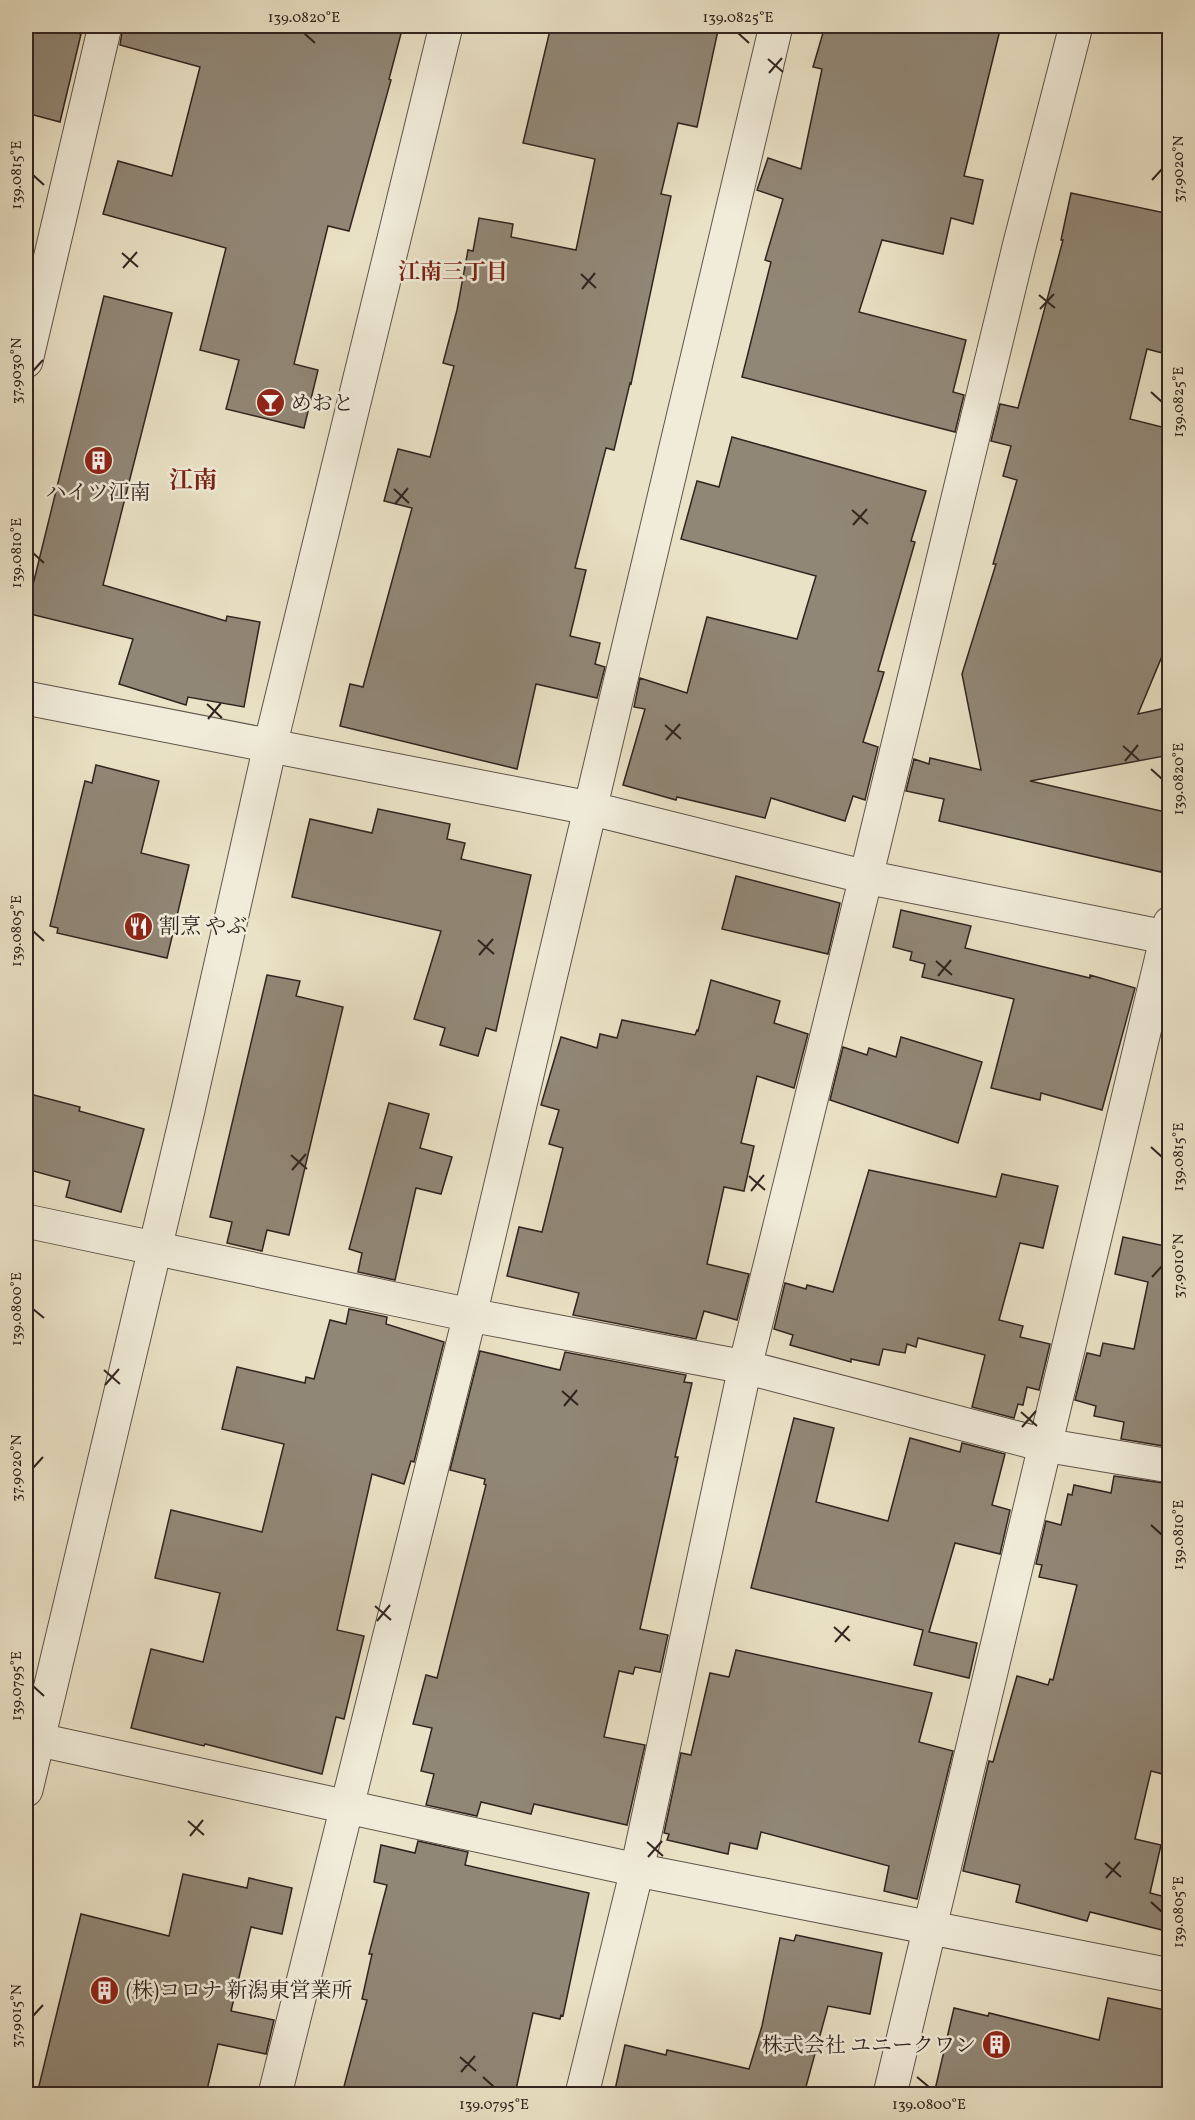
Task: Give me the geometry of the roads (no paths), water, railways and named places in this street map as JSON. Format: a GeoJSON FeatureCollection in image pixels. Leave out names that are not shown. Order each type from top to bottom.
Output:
{"type":"FeatureCollection","features":[{"type":"Feature","properties":{"kind":"street"},"geometry":{"type":"LineString","coordinates":[[26,362],[105,26]]}},
{"type":"Feature","properties":{"kind":"street"},"geometry":{"type":"LineString","coordinates":[[26,1790],[32,1739],[155,1247],[270,746],[446,26]]}},
{"type":"Feature","properties":{"kind":"street"},"geometry":{"type":"LineString","coordinates":[[275,2094],[470,1315],[776,26]]}},
{"type":"Feature","properties":{"kind":"street"},"geometry":{"type":"LineString","coordinates":[[582,2094],[637,1870],[745,1368],[1016,259],[1076,26]]}},
{"type":"Feature","properties":{"kind":"street"},"geometry":{"type":"LineString","coordinates":[[26,698],[589,808],[866,877],[1168,933],[890,2094]]}},
{"type":"Feature","properties":{"kind":"street"},"geometry":{"type":"LineString","coordinates":[[26,1221],[470,1315],[745,1368],[1044,1445],[1170,1466]]}},
{"type":"Feature","properties":{"kind":"street"},"geometry":{"type":"LineString","coordinates":[[32,1739],[637,1870],[929,1926],[1150,1973],[1170,1975]]}},
{"type":"Feature","properties":{"kind":"place","name":"めおと"},"geometry":{"type":"Point","coordinates":[270,403]}},
{"type":"Feature","properties":{"kind":"place","name":"ハイツ江南"},"geometry":{"type":"Point","coordinates":[98,461]}},
{"type":"Feature","properties":{"kind":"place","name":"割烹 やぶ"},"geometry":{"type":"Point","coordinates":[138,926]}},
{"type":"Feature","properties":{"kind":"place","name":"(株)コロナ 新潟東営業所"},"geometry":{"type":"Point","coordinates":[105,1990]}},
{"type":"Feature","properties":{"kind":"place","name":"株式会社 ユニークワン"},"geometry":{"type":"Point","coordinates":[997,2045]}},
{"type":"Feature","properties":{"kind":"district","name":"江南三丁目"},"geometry":{"type":"Point","coordinates":[453,271]}},
{"type":"Feature","properties":{"kind":"district","name":"江南"},"geometry":{"type":"Point","coordinates":[193,480]}}]}
